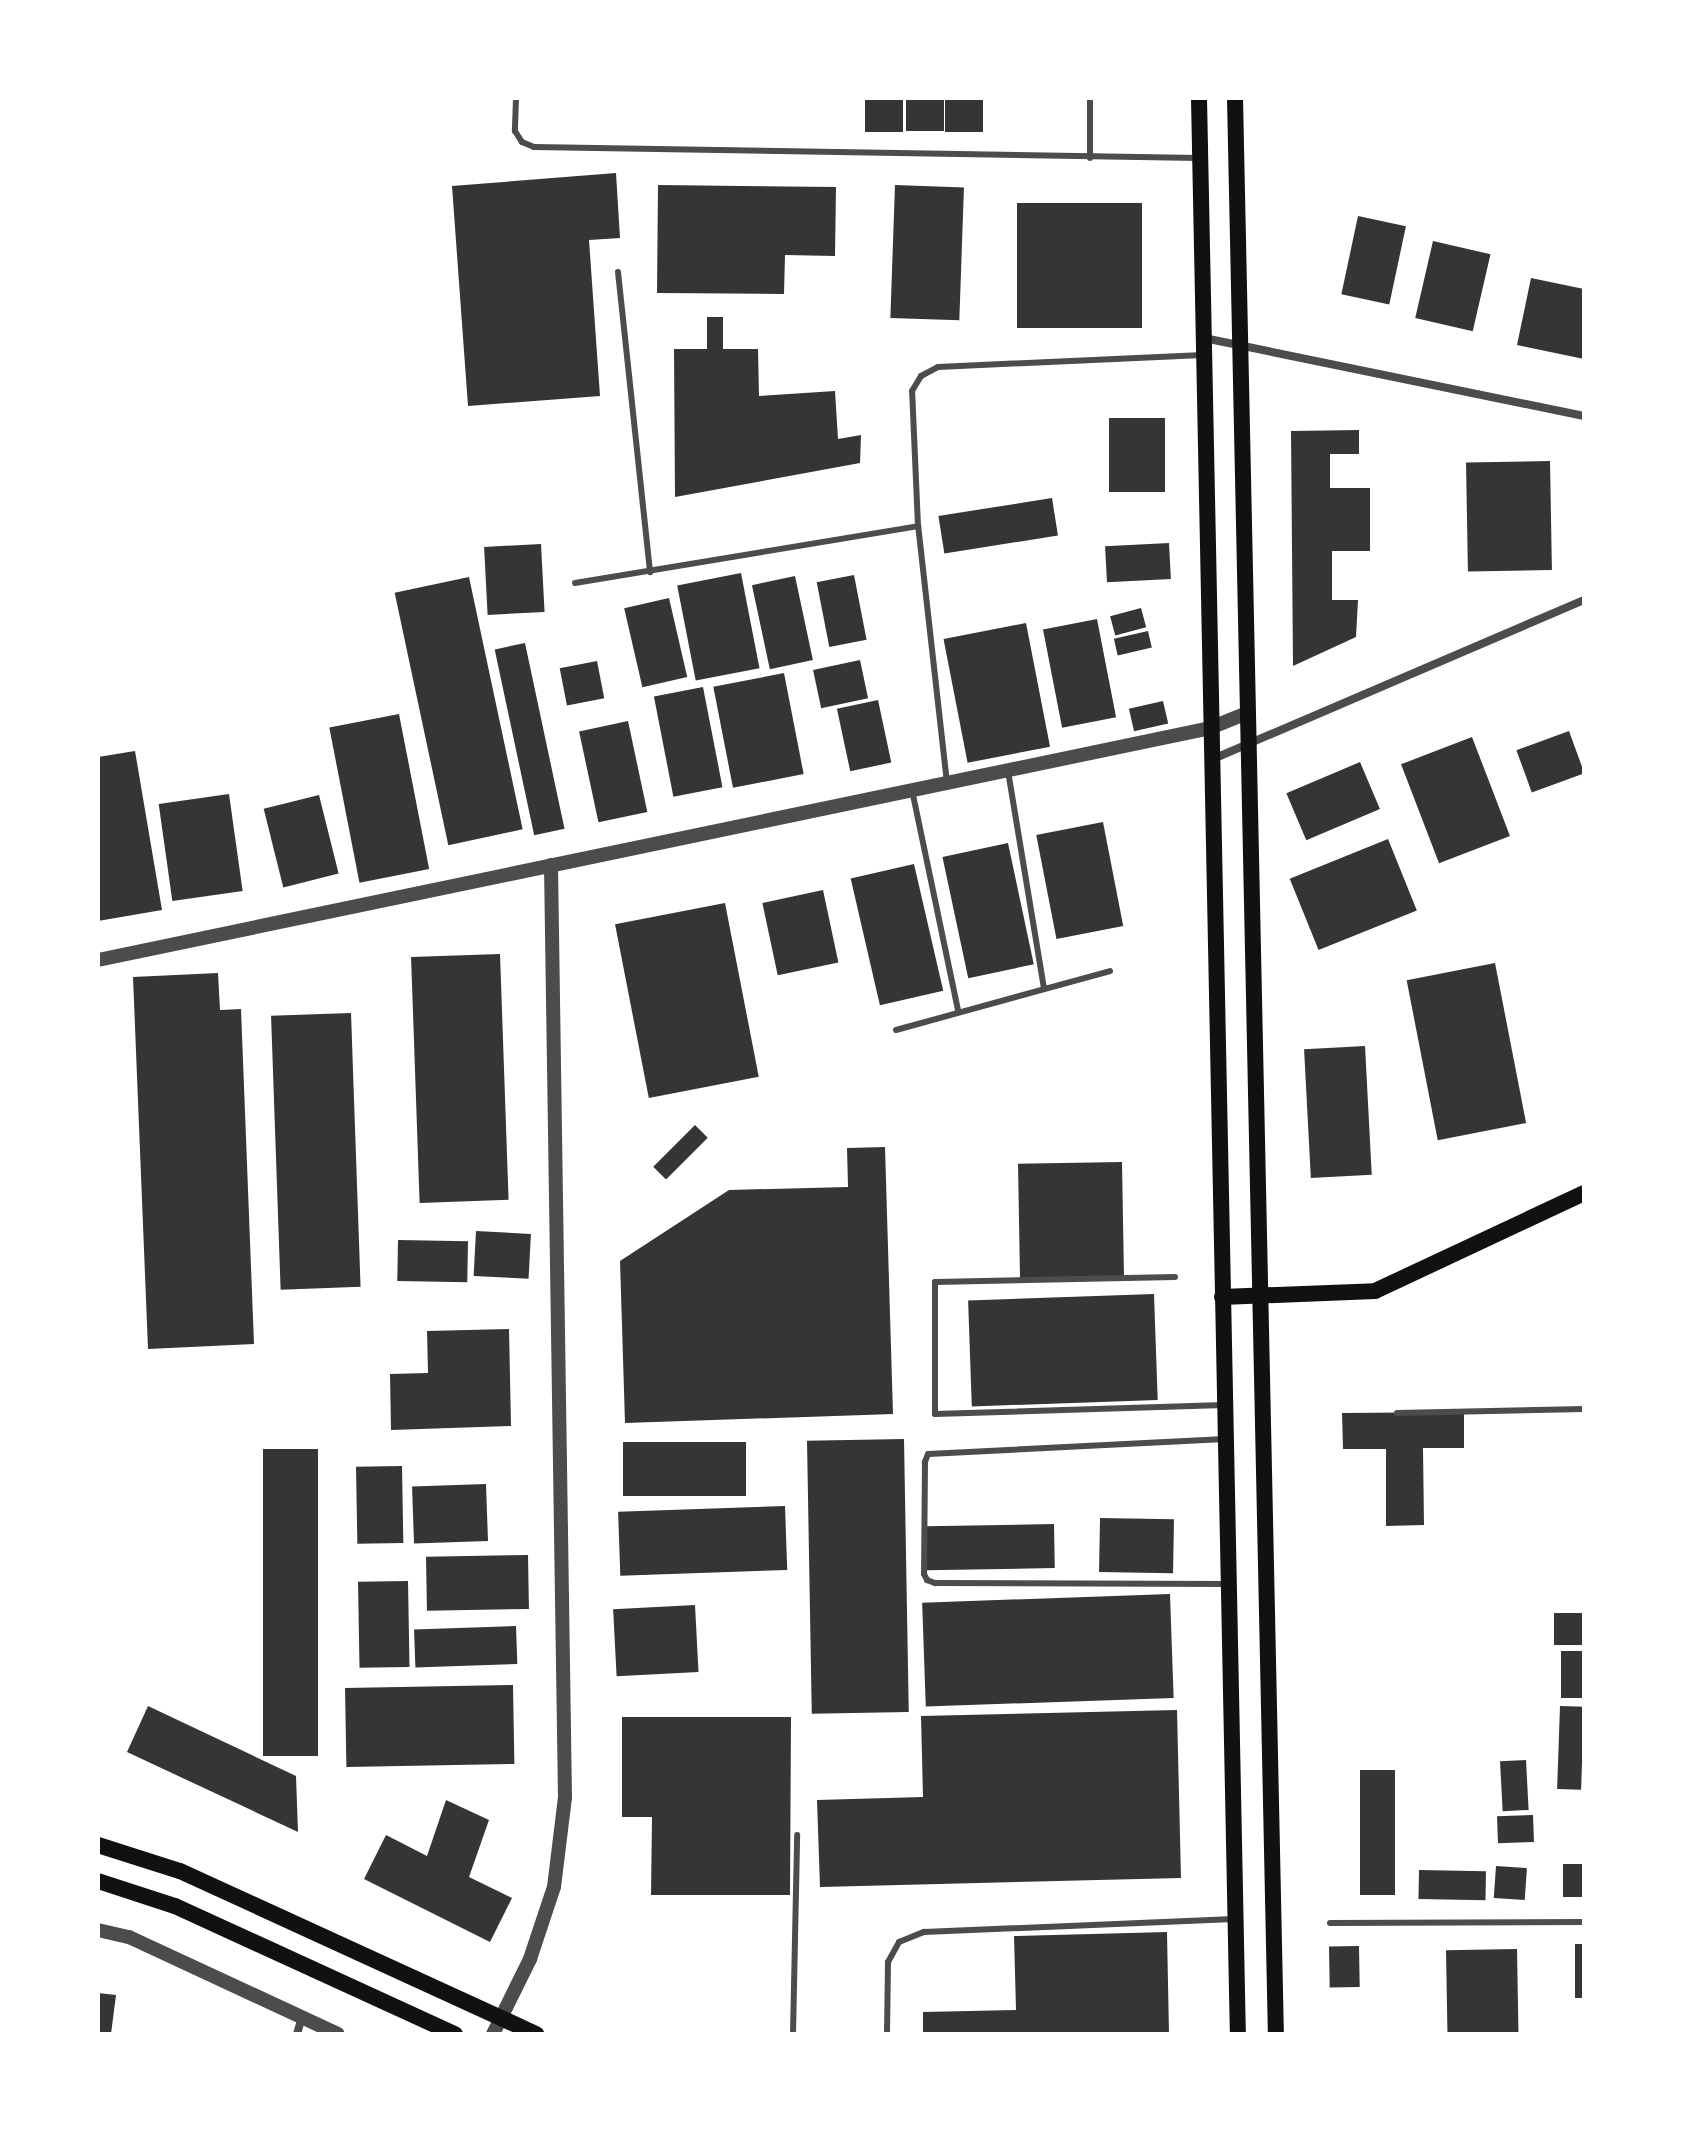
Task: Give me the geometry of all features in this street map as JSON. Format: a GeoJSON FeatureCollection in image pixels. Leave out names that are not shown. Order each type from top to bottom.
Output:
{"type":"FeatureCollection","features":[{"type":"Feature","properties":{"kind":"main road"},"geometry":{"type":"LineString","coordinates":[[1199,98],[1238,2034]]}},
{"type":"Feature","properties":{"kind":"main road"},"geometry":{"type":"LineString","coordinates":[[1235,98],[1276,2034]]}},
{"type":"Feature","properties":{"kind":"main road"},"geometry":{"type":"LineString","coordinates":[[1222,1297],[1375,1291],[1584,1193]]}},
{"type":"Feature","properties":{"kind":"main road"},"geometry":{"type":"LineString","coordinates":[[98,1845],[180,1871],[536,2034]]}},
{"type":"Feature","properties":{"kind":"main road"},"geometry":{"type":"LineString","coordinates":[[98,1881],[175,1906],[455,2034]]}},
{"type":"Feature","properties":{"kind":"street"},"geometry":{"type":"LineString","coordinates":[[1203,338],[1584,416]]}},
{"type":"Feature","properties":{"kind":"street"},"geometry":{"type":"LineString","coordinates":[[1211,760],[1584,600]]}},
{"type":"Feature","properties":{"kind":"street"},"geometry":{"type":"LineString","coordinates":[[98,960],[1210,728],[1247,713]]}},
{"type":"Feature","properties":{"kind":"street"},"geometry":{"type":"LineString","coordinates":[[493,2034],[530,1959],[554,1887],[565,1798],[551,865]]}},
{"type":"Feature","properties":{"kind":"street"},"geometry":{"type":"LineString","coordinates":[[98,1930],[129,1937],[338,2034]]}},
{"type":"Feature","properties":{"kind":"street"},"geometry":{"type":"LineString","coordinates":[[297,2034],[302,2015]]}},
{"type":"Feature","properties":{"kind":"lane"},"geometry":{"type":"LineString","coordinates":[[516,98],[515,131],[522,142],[534,147],[1200,158]]}},
{"type":"Feature","properties":{"kind":"lane"},"geometry":{"type":"LineString","coordinates":[[1090,98],[1090,158]]}},
{"type":"Feature","properties":{"kind":"lane"},"geometry":{"type":"LineString","coordinates":[[618,272],[650,572]]}},
{"type":"Feature","properties":{"kind":"lane"},"geometry":{"type":"LineString","coordinates":[[947,783],[918,526],[912,391],[921,376],[938,367],[1203,355]]}},
{"type":"Feature","properties":{"kind":"lane"},"geometry":{"type":"LineString","coordinates":[[575,583],[918,526]]}},
{"type":"Feature","properties":{"kind":"lane"},"geometry":{"type":"LineString","coordinates":[[1008,770],[1044,989]]}},
{"type":"Feature","properties":{"kind":"lane"},"geometry":{"type":"LineString","coordinates":[[912,790],[958,1011]]}},
{"type":"Feature","properties":{"kind":"lane"},"geometry":{"type":"LineString","coordinates":[[896,1030],[1110,971]]}},
{"type":"Feature","properties":{"kind":"lane"},"geometry":{"type":"LineString","coordinates":[[1175,1277],[935,1282],[935,1414],[1224,1405]]}},
{"type":"Feature","properties":{"kind":"lane"},"geometry":{"type":"LineString","coordinates":[[1397,1413],[1584,1409]]}},
{"type":"Feature","properties":{"kind":"lane"},"geometry":{"type":"LineString","coordinates":[[1225,1439],[928,1454],[925,1462],[924,1574],[927,1580],[935,1583],[1229,1584]]}},
{"type":"Feature","properties":{"kind":"lane"},"geometry":{"type":"LineString","coordinates":[[793,2034],[797,1835]]}},
{"type":"Feature","properties":{"kind":"lane"},"geometry":{"type":"LineString","coordinates":[[887,2034],[888,1962],[899,1942],[924,1932],[1236,1919]]}},
{"type":"Feature","properties":{"kind":"lane"},"geometry":{"type":"LineString","coordinates":[[1330,1923],[1584,1922]]}},
{"type":"Feature","properties":{"kind":"building"},"geometry":{"type":"Polygon","coordinates":[[[865,98],[903,98],[903,132],[865,132],[865,98]]]}},
{"type":"Feature","properties":{"kind":"building"},"geometry":{"type":"Polygon","coordinates":[[[906,98],[944,98],[944,131],[906,131],[906,98]]]}},
{"type":"Feature","properties":{"kind":"building"},"geometry":{"type":"Polygon","coordinates":[[[945,98],[983,98],[983,132],[945,132],[945,98]]]}},
{"type":"Feature","properties":{"kind":"building"},"geometry":{"type":"Polygon","coordinates":[[[616,173],[620,238],[589,240],[600,396],[468,406],[452,186],[616,173]]]}},
{"type":"Feature","properties":{"kind":"building"},"geometry":{"type":"Polygon","coordinates":[[[658,185],[836,187],[835,256],[785,255],[784,294],[657,293],[658,185]]]}},
{"type":"Feature","properties":{"kind":"building"},"geometry":{"type":"Polygon","coordinates":[[[895,185],[964,187],[959,320],[890,318],[895,185]]]}},
{"type":"Feature","properties":{"kind":"building"},"geometry":{"type":"Polygon","coordinates":[[[1017,203],[1142,203],[1142,328],[1017,328],[1017,203]]]}},
{"type":"Feature","properties":{"kind":"building"},"geometry":{"type":"Polygon","coordinates":[[[1358,216],[1406,226],[1389,304],[1341,294],[1358,216]]]}},
{"type":"Feature","properties":{"kind":"building"},"geometry":{"type":"Polygon","coordinates":[[[1433,241],[1490,254],[1473,331],[1415,318],[1433,241]]]}},
{"type":"Feature","properties":{"kind":"building"},"geometry":{"type":"Polygon","coordinates":[[[1531,278],[1584,289],[1584,359],[1517,345],[1531,278]]]}},
{"type":"Feature","properties":{"kind":"building"},"geometry":{"type":"Polygon","coordinates":[[[707,317],[723,317],[723,349],[758,349],[759,396],[835,391],[838,439],[861,435],[860,463],[675,497],[674,349],[707,349],[707,317]]]}},
{"type":"Feature","properties":{"kind":"building"},"geometry":{"type":"Polygon","coordinates":[[[1109,418],[1165,418],[1165,492],[1109,492],[1109,418]]]}},
{"type":"Feature","properties":{"kind":"building"},"geometry":{"type":"Polygon","coordinates":[[[1359,430],[1359,454],[1330,454],[1330,488],[1370,488],[1370,551],[1332,551],[1332,600],[1358,600],[1356,637],[1293,666],[1291,431],[1359,430]]]}},
{"type":"Feature","properties":{"kind":"building"},"geometry":{"type":"Polygon","coordinates":[[[1550,461],[1552,570],[1468,571],[1466,462],[1550,461]]]}},
{"type":"Feature","properties":{"kind":"building"},"geometry":{"type":"Polygon","coordinates":[[[1052,498],[1058,536],[944,554],[938,516],[1052,498]]]}},
{"type":"Feature","properties":{"kind":"building"},"geometry":{"type":"Polygon","coordinates":[[[1169,543],[1171,579],[1107,582],[1105,546],[1169,543]]]}},
{"type":"Feature","properties":{"kind":"building"},"geometry":{"type":"Polygon","coordinates":[[[541,544],[545,612],[488,615],[484,547],[541,544]]]}},
{"type":"Feature","properties":{"kind":"building"},"geometry":{"type":"Polygon","coordinates":[[[741,573],[760,668],[696,681],[677,585],[741,573]]]}},
{"type":"Feature","properties":{"kind":"building"},"geometry":{"type":"Polygon","coordinates":[[[854,575],[867,640],[829,647],[817,582],[854,575]]]}},
{"type":"Feature","properties":{"kind":"building"},"geometry":{"type":"Polygon","coordinates":[[[795,576],[813,660],[770,669],[752,585],[795,576]]]}},
{"type":"Feature","properties":{"kind":"building"},"geometry":{"type":"Polygon","coordinates":[[[469,577],[523,829],[448,845],[395,593],[469,577]]]}},
{"type":"Feature","properties":{"kind":"building"},"geometry":{"type":"Polygon","coordinates":[[[669,598],[687,677],[642,687],[624,608],[669,598]]]}},
{"type":"Feature","properties":{"kind":"building"},"geometry":{"type":"Polygon","coordinates":[[[1141,608],[1146,627],[1115,636],[1110,616],[1141,608]]]}},
{"type":"Feature","properties":{"kind":"building"},"geometry":{"type":"Polygon","coordinates":[[[1097,619],[1116,717],[1062,728],[1043,629],[1097,619]]]}},
{"type":"Feature","properties":{"kind":"building"},"geometry":{"type":"Polygon","coordinates":[[[1026,623],[1050,747],[968,763],[944,639],[1026,623]]]}},
{"type":"Feature","properties":{"kind":"building"},"geometry":{"type":"Polygon","coordinates":[[[1148,631],[1152,648],[1118,655],[1114,639],[1148,631]]]}},
{"type":"Feature","properties":{"kind":"building"},"geometry":{"type":"Polygon","coordinates":[[[525,643],[565,829],[534,835],[495,649],[525,643]]]}},
{"type":"Feature","properties":{"kind":"building"},"geometry":{"type":"Polygon","coordinates":[[[860,660],[868,698],[821,708],[813,670],[860,660]]]}},
{"type":"Feature","properties":{"kind":"building"},"geometry":{"type":"Polygon","coordinates":[[[597,661],[604,698],[567,706],[560,668],[597,661]]]}},
{"type":"Feature","properties":{"kind":"building"},"geometry":{"type":"Polygon","coordinates":[[[784,673],[804,774],[733,788],[713,687],[784,673]]]}},
{"type":"Feature","properties":{"kind":"building"},"geometry":{"type":"Polygon","coordinates":[[[703,687],[722,787],[673,797],[654,697],[703,687]]]}},
{"type":"Feature","properties":{"kind":"building"},"geometry":{"type":"Polygon","coordinates":[[[878,700],[891,763],[850,771],[837,709],[878,700]]]}},
{"type":"Feature","properties":{"kind":"building"},"geometry":{"type":"Polygon","coordinates":[[[1163,701],[1168,723],[1134,731],[1129,709],[1163,701]]]}},
{"type":"Feature","properties":{"kind":"building"},"geometry":{"type":"Polygon","coordinates":[[[399,714],[429,869],[359,883],[329,728],[399,714]]]}},
{"type":"Feature","properties":{"kind":"building"},"geometry":{"type":"Polygon","coordinates":[[[628,721],[647,812],[598,822],[579,731],[628,721]]]}},
{"type":"Feature","properties":{"kind":"building"},"geometry":{"type":"Polygon","coordinates":[[[1569,731],[1584,773],[1532,792],[1516,750],[1569,731]]]}},
{"type":"Feature","properties":{"kind":"building"},"geometry":{"type":"Polygon","coordinates":[[[1472,737],[1510,836],[1439,863],[1401,764],[1472,737]]]}},
{"type":"Feature","properties":{"kind":"building"},"geometry":{"type":"Polygon","coordinates":[[[135,751],[162,910],[98,921],[98,757],[135,751]]]}},
{"type":"Feature","properties":{"kind":"building"},"geometry":{"type":"Polygon","coordinates":[[[1360,762],[1380,809],[1306,840],[1286,793],[1360,762]]]}},
{"type":"Feature","properties":{"kind":"building"},"geometry":{"type":"Polygon","coordinates":[[[229,794],[243,891],[172,901],[159,804],[229,794]]]}},
{"type":"Feature","properties":{"kind":"building"},"geometry":{"type":"Polygon","coordinates":[[[319,795],[339,874],[283,887],[264,809],[319,795]]]}},
{"type":"Feature","properties":{"kind":"building"},"geometry":{"type":"Polygon","coordinates":[[[1103,822],[1123,926],[1056,939],[1036,835],[1103,822]]]}},
{"type":"Feature","properties":{"kind":"building"},"geometry":{"type":"Polygon","coordinates":[[[1388,839],[1417,910],[1319,950],[1290,879],[1388,839]]]}},
{"type":"Feature","properties":{"kind":"building"},"geometry":{"type":"Polygon","coordinates":[[[1008,843],[1034,964],[968,978],[942,857],[1008,843]]]}},
{"type":"Feature","properties":{"kind":"building"},"geometry":{"type":"Polygon","coordinates":[[[914,864],[943,991],[880,1005],[851,879],[914,864]]]}},
{"type":"Feature","properties":{"kind":"building"},"geometry":{"type":"Polygon","coordinates":[[[823,890],[838,962],[778,975],[762,903],[823,890]]]}},
{"type":"Feature","properties":{"kind":"building"},"geometry":{"type":"Polygon","coordinates":[[[725,903],[759,1077],[649,1098],[615,924],[725,903]]]}},
{"type":"Feature","properties":{"kind":"building"},"geometry":{"type":"Polygon","coordinates":[[[500,954],[509,1200],[420,1203],[411,957],[500,954]]]}},
{"type":"Feature","properties":{"kind":"building"},"geometry":{"type":"Polygon","coordinates":[[[1495,963],[1526,1123],[1438,1140],[1407,980],[1495,963]]]}},
{"type":"Feature","properties":{"kind":"building"},"geometry":{"type":"Polygon","coordinates":[[[218,973],[220,1010],[241,1009],[254,1344],[148,1349],[133,977],[218,973]]]}},
{"type":"Feature","properties":{"kind":"building"},"geometry":{"type":"Polygon","coordinates":[[[351,1013],[361,1287],[281,1290],[271,1016],[351,1013]]]}},
{"type":"Feature","properties":{"kind":"building"},"geometry":{"type":"Polygon","coordinates":[[[1365,1046],[1372,1175],[1311,1178],[1304,1049],[1365,1046]]]}},
{"type":"Feature","properties":{"kind":"building"},"geometry":{"type":"Polygon","coordinates":[[[695,1125],[708,1138],[666,1179],[653,1167],[695,1125]]]}},
{"type":"Feature","properties":{"kind":"building"},"geometry":{"type":"Polygon","coordinates":[[[885,1147],[893,1414],[625,1423],[620,1261],[729,1190],[848,1187],[847,1148],[885,1147]]]}},
{"type":"Feature","properties":{"kind":"building"},"geometry":{"type":"Polygon","coordinates":[[[1122,1162],[1124,1277],[1020,1279],[1018,1164],[1122,1162]]]}},
{"type":"Feature","properties":{"kind":"building"},"geometry":{"type":"Polygon","coordinates":[[[476,1231],[531,1234],[529,1279],[474,1276],[476,1231]]]}},
{"type":"Feature","properties":{"kind":"building"},"geometry":{"type":"Polygon","coordinates":[[[398,1240],[468,1241],[467,1282],[397,1281],[398,1240]]]}},
{"type":"Feature","properties":{"kind":"building"},"geometry":{"type":"Polygon","coordinates":[[[1154,1294],[1158,1400],[972,1406],[968,1300],[1154,1294]]]}},
{"type":"Feature","properties":{"kind":"building"},"geometry":{"type":"Polygon","coordinates":[[[509,1329],[511,1426],[391,1430],[390,1374],[428,1373],[427,1331],[509,1329]]]}},
{"type":"Feature","properties":{"kind":"building"},"geometry":{"type":"Polygon","coordinates":[[[1464,1412],[1464,1448],[1423,1448],[1424,1525],[1386,1526],[1386,1449],[1343,1449],[1342,1413],[1464,1412]]]}},
{"type":"Feature","properties":{"kind":"building"},"geometry":{"type":"Polygon","coordinates":[[[904,1439],[909,1712],[812,1714],[807,1441],[904,1439]]]}},
{"type":"Feature","properties":{"kind":"building"},"geometry":{"type":"Polygon","coordinates":[[[623,1442],[746,1442],[746,1496],[623,1496],[623,1442]]]}},
{"type":"Feature","properties":{"kind":"building"},"geometry":{"type":"Polygon","coordinates":[[[263,1449],[318,1449],[318,1756],[263,1756],[263,1449]]]}},
{"type":"Feature","properties":{"kind":"building"},"geometry":{"type":"Polygon","coordinates":[[[402,1466],[403,1543],[357,1544],[356,1467],[402,1466]]]}},
{"type":"Feature","properties":{"kind":"building"},"geometry":{"type":"Polygon","coordinates":[[[486,1484],[488,1541],[414,1544],[412,1487],[486,1484]]]}},
{"type":"Feature","properties":{"kind":"building"},"geometry":{"type":"Polygon","coordinates":[[[785,1506],[787,1570],[620,1576],[618,1512],[785,1506]]]}},
{"type":"Feature","properties":{"kind":"building"},"geometry":{"type":"Polygon","coordinates":[[[1100,1518],[1174,1519],[1173,1573],[1099,1572],[1100,1518]]]}},
{"type":"Feature","properties":{"kind":"building"},"geometry":{"type":"Polygon","coordinates":[[[1054,1524],[1055,1568],[927,1570],[926,1526],[1054,1524]]]}},
{"type":"Feature","properties":{"kind":"building"},"geometry":{"type":"Polygon","coordinates":[[[528,1555],[529,1609],[427,1611],[426,1557],[528,1555]]]}},
{"type":"Feature","properties":{"kind":"building"},"geometry":{"type":"Polygon","coordinates":[[[408,1581],[410,1667],[360,1668],[358,1582],[408,1581]]]}},
{"type":"Feature","properties":{"kind":"building"},"geometry":{"type":"Polygon","coordinates":[[[1170,1594],[1174,1698],[926,1707],[922,1603],[1170,1594]]]}},
{"type":"Feature","properties":{"kind":"building"},"geometry":{"type":"Polygon","coordinates":[[[695,1605],[699,1672],[617,1676],[613,1609],[695,1605]]]}},
{"type":"Feature","properties":{"kind":"building"},"geometry":{"type":"Polygon","coordinates":[[[1554,1613],[1584,1613],[1584,1645],[1554,1645],[1554,1613]]]}},
{"type":"Feature","properties":{"kind":"building"},"geometry":{"type":"Polygon","coordinates":[[[516,1626],[517,1664],[415,1668],[414,1630],[516,1626]]]}},
{"type":"Feature","properties":{"kind":"building"},"geometry":{"type":"Polygon","coordinates":[[[1561,1651],[1584,1651],[1584,1698],[1561,1698],[1561,1651]]]}},
{"type":"Feature","properties":{"kind":"building"},"geometry":{"type":"Polygon","coordinates":[[[513,1685],[514,1764],[346,1767],[345,1688],[513,1685]]]}},
{"type":"Feature","properties":{"kind":"building"},"geometry":{"type":"Polygon","coordinates":[[[148,1706],[296,1776],[298,1832],[127,1752],[148,1706]]]}},
{"type":"Feature","properties":{"kind":"building"},"geometry":{"type":"Polygon","coordinates":[[[1560,1706],[1584,1707],[1581,1790],[1557,1789],[1560,1706]]]}},
{"type":"Feature","properties":{"kind":"building"},"geometry":{"type":"Polygon","coordinates":[[[1177,1710],[1181,1878],[820,1887],[817,1800],[923,1797],[921,1716],[1177,1710]]]}},
{"type":"Feature","properties":{"kind":"building"},"geometry":{"type":"Polygon","coordinates":[[[622,1717],[791,1717],[790,1895],[651,1895],[652,1817],[622,1817],[622,1717]]]}},
{"type":"Feature","properties":{"kind":"building"},"geometry":{"type":"Polygon","coordinates":[[[1526,1760],[1529,1810],[1503,1811],[1500,1761],[1526,1760]]]}},
{"type":"Feature","properties":{"kind":"building"},"geometry":{"type":"Polygon","coordinates":[[[1360,1770],[1395,1770],[1395,1895],[1360,1895],[1360,1770]]]}},
{"type":"Feature","properties":{"kind":"building"},"geometry":{"type":"Polygon","coordinates":[[[446,1800],[489,1820],[469,1877],[512,1898],[490,1942],[364,1879],[386,1835],[427,1856],[446,1800]]]}},
{"type":"Feature","properties":{"kind":"building"},"geometry":{"type":"Polygon","coordinates":[[[1533,1815],[1534,1842],[1498,1843],[1497,1816],[1533,1815]]]}},
{"type":"Feature","properties":{"kind":"building"},"geometry":{"type":"Polygon","coordinates":[[[1563,1864],[1584,1864],[1584,1897],[1563,1897],[1563,1864]]]}},
{"type":"Feature","properties":{"kind":"building"},"geometry":{"type":"Polygon","coordinates":[[[1496,1866],[1527,1868],[1525,1900],[1494,1898],[1496,1866]]]}},
{"type":"Feature","properties":{"kind":"building"},"geometry":{"type":"Polygon","coordinates":[[[1419,1870],[1486,1871],[1485,1900],[1418,1899],[1419,1870]]]}},
{"type":"Feature","properties":{"kind":"building"},"geometry":{"type":"Polygon","coordinates":[[[1167,1932],[1169,2034],[923,2034],[923,2012],[1016,2010],[1014,1936],[1167,1932]]]}},
{"type":"Feature","properties":{"kind":"building"},"geometry":{"type":"Polygon","coordinates":[[[1575,1944],[1584,1944],[1584,1998],[1575,1998],[1575,1944]]]}},
{"type":"Feature","properties":{"kind":"building"},"geometry":{"type":"Polygon","coordinates":[[[1359,1946],[1360,1987],[1330,1988],[1329,1947],[1359,1946]]]}},
{"type":"Feature","properties":{"kind":"building"},"geometry":{"type":"Polygon","coordinates":[[[1517,1949],[1518,2034],[1447,2034],[1446,1950],[1517,1949]]]}},
{"type":"Feature","properties":{"kind":"building"},"geometry":{"type":"Polygon","coordinates":[[[98,1993],[116,1995],[111,2034],[98,2034],[98,1993]]]}}]}
